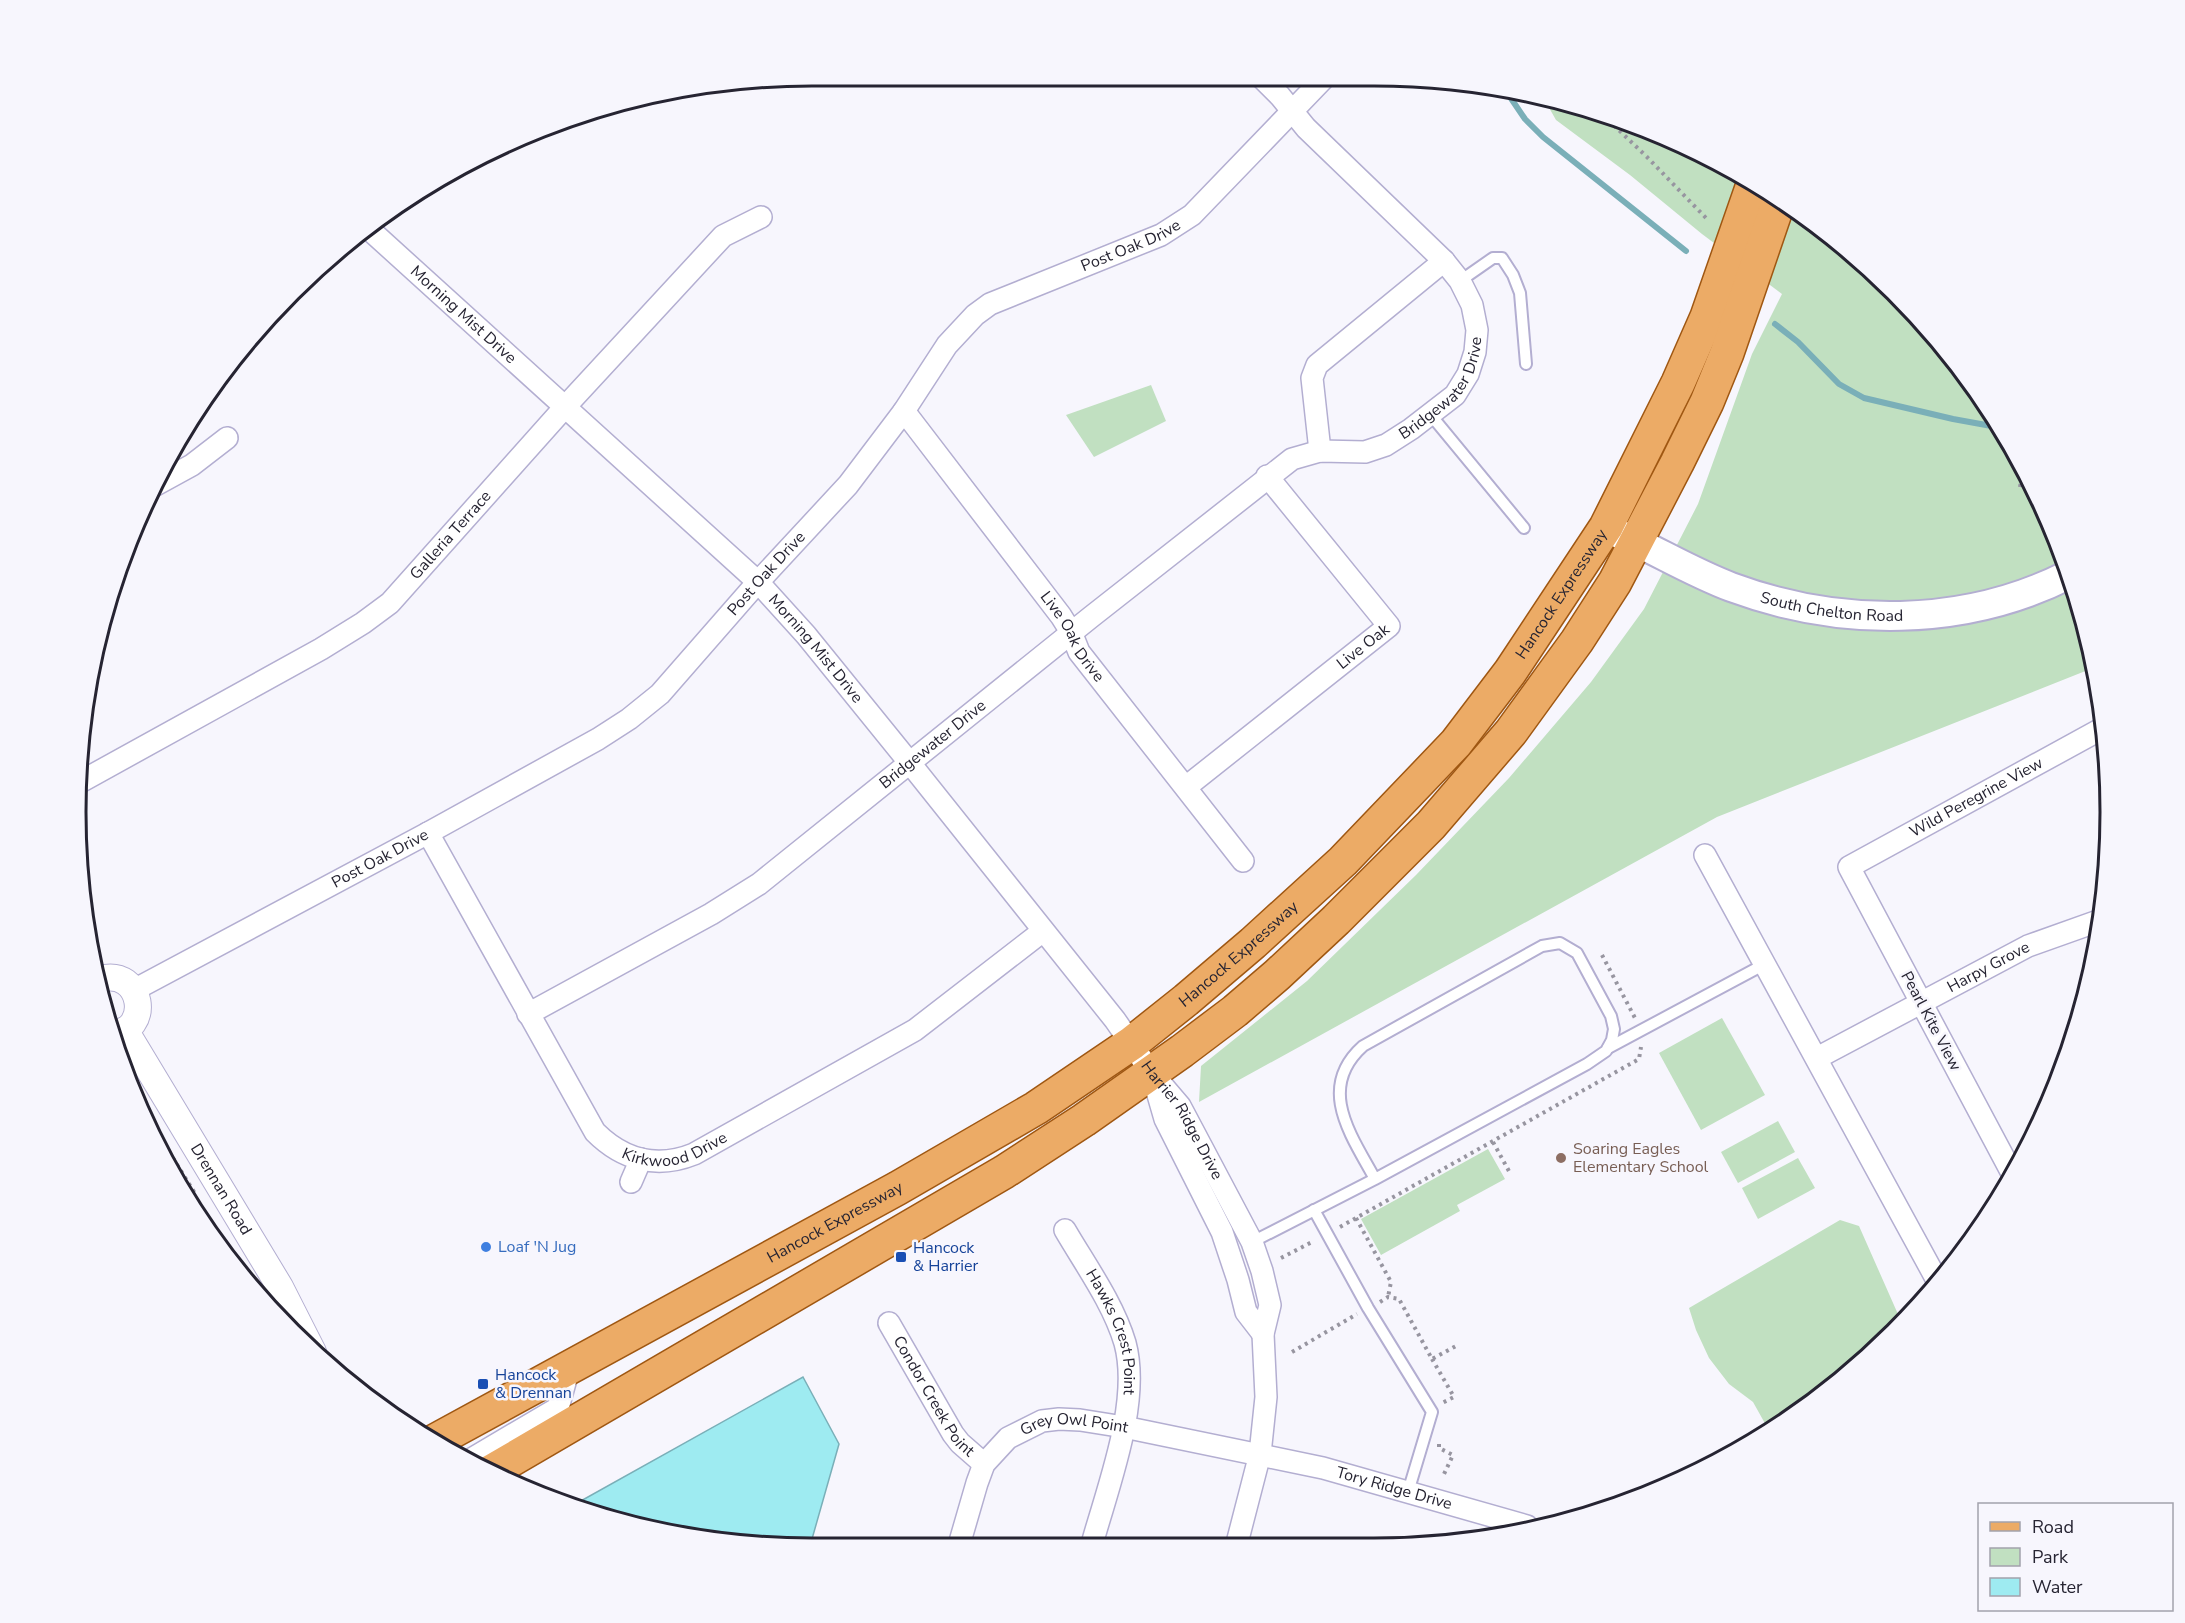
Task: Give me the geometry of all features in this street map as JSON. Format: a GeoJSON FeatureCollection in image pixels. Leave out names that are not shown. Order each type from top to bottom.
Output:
{"type":"FeatureCollection","features":[{"type":"Feature","properties":{"kind":"main road","name":"Hancock Expressway"},"geometry":{"type":"LineString","coordinates":[[443,1437],[998,1132],[1132,1043],[1253,943],[1343,861],[1448,752],[1509,672],[1605,527],[1678,383],[1707,317],[1751,192]]}},
{"type":"Feature","properties":{"kind":"main road"},"geometry":{"type":"LineString","coordinates":[[499,1467],[1004,1172],[1084,1120],[1235,1011],[1336,920],[1431,825],[1511,732],[1577,641],[1615,582],[1697,422],[1723,363],[1777,208]]}},
{"type":"Feature","properties":{"kind":"main road","name":"South Chelton Road"},"geometry":{"type":"LineString","coordinates":[[1605,527],[1731,587],[1819,611],[1925,616],[1974,609],[2046,586],[2061,578]]}},
{"type":"Feature","properties":{"kind":"street","name":"Bridgewater Drive"},"geometry":{"type":"LineString","coordinates":[[528,1014],[711,914],[759,884],[1071,632],[1292,459],[1320,451],[1365,452],[1386,445],[1455,395],[1468,374],[1475,352],[1477,330],[1472,304],[1460,281],[1443,261],[1306,128],[1268,85]]}},
{"type":"Feature","properties":{"kind":"street","name":"Post Oak Drive"},"geometry":{"type":"LineString","coordinates":[[134,990],[428,833],[629,719],[660,694],[758,582],[848,485],[904,411],[947,345],[975,315],[990,304],[1161,235],[1179,225],[1192,215],[1318,85]]}},
{"type":"Feature","properties":{"kind":"street","name":"Galleria Terrace"},"geometry":{"type":"LineString","coordinates":[[87,778],[321,649],[390,603],[564,408],[723,236],[761,218]]}},
{"type":"Feature","properties":{"kind":"street","name":"Morning Mist Drive"},"geometry":{"type":"LineString","coordinates":[[374,233],[758,582],[806,635],[909,762],[1132,1043],[1151,1072]]}},
{"type":"Feature","properties":{"kind":"street"},"geometry":{"type":"LineString","coordinates":[[1320,451],[1312,378],[1317,365],[1443,261]]}},
{"type":"Feature","properties":{"kind":"street","name":"Live Oak Drive"},"geometry":{"type":"LineString","coordinates":[[904,411],[1061,616],[1079,652],[1243,861]]}},
{"type":"Feature","properties":{"kind":"street"},"geometry":{"type":"LineString","coordinates":[[166,479],[192,465],[227,438]]}},
{"type":"Feature","properties":{"kind":"street","name":"Live Oak"},"geometry":{"type":"LineString","coordinates":[[1186,787],[1389,626],[1268,477]]}},
{"type":"Feature","properties":{"kind":"street","name":"Wild Peregrine View"},"geometry":{"type":"LineString","coordinates":[[1849,867],[2095,733]]}},
{"type":"Feature","properties":{"kind":"street","name":"Kirkwood Drive"},"geometry":{"type":"LineString","coordinates":[[428,833],[595,1132],[609,1145],[626,1154],[659,1162],[679,1160],[694,1154],[889,1047],[941,1012],[1043,931]]}},
{"type":"Feature","properties":{"kind":"street"},"geometry":{"type":"LineString","coordinates":[[1705,855],[1933,1273]]}},
{"type":"Feature","properties":{"kind":"street","name":"Pearl Kite View"},"geometry":{"type":"LineString","coordinates":[[1849,867],[2007,1164]]}},
{"type":"Feature","properties":{"kind":"street","name":"Harpy Grove"},"geometry":{"type":"LineString","coordinates":[[1817,1059],[2028,946],[2090,924]]}},
{"type":"Feature","properties":{"kind":"street"},"geometry":{"type":"LineString","coordinates":[[105,978],[114,977],[122,980],[134,990],[139,1007],[137,1016],[120,1031]]}},
{"type":"Feature","properties":{"kind":"street","name":"Drennan Road"},"geometry":{"type":"LineString","coordinates":[[122,1038],[280,1287],[300,1327]]}},
{"type":"Feature","properties":{"kind":"street","name":"Harrier Ridge Drive"},"geometry":{"type":"LineString","coordinates":[[1151,1072],[1180,1106],[1252,1242],[1262,1270],[1270,1305],[1263,1334],[1266,1397],[1260,1454],[1237,1538]]}},
{"type":"Feature","properties":{"kind":"street","name":"Harrier Ridge Drive"},"geometry":{"type":"LineString","coordinates":[[1151,1072],[1165,1119],[1222,1232],[1246,1312],[1263,1334]]}},
{"type":"Feature","properties":{"kind":"street"},"geometry":{"type":"LineString","coordinates":[[631,1182],[641,1159]]}},
{"type":"Feature","properties":{"kind":"street","name":"Hawks Crest Point"},"geometry":{"type":"LineString","coordinates":[[1065,1230],[1112,1311],[1125,1344],[1129,1365],[1124,1427],[1094,1538]]}},
{"type":"Feature","properties":{"kind":"street","name":"Condor Creek Point"},"geometry":{"type":"LineString","coordinates":[[889,1323],[953,1434],[984,1464]]}},
{"type":"Feature","properties":{"kind":"street"},"geometry":{"type":"LineString","coordinates":[[477,1456],[558,1408],[568,1368]]}},
{"type":"Feature","properties":{"kind":"street","name":"Grey Owl Point"},"geometry":{"type":"LineString","coordinates":[[961,1538],[984,1464],[1008,1438],[1042,1421],[1080,1420],[1260,1454]]}},
{"type":"Feature","properties":{"kind":"street","name":"Tory Ridge Drive"},"geometry":{"type":"LineString","coordinates":[[1260,1454],[1323,1468],[1518,1523]]}},
{"type":"Feature","properties":{"kind":"lane"},"geometry":{"type":"LineString","coordinates":[[1460,281],[1494,258],[1502,258],[1513,275],[1520,293],[1526,364]]}},
{"type":"Feature","properties":{"kind":"lane"},"geometry":{"type":"LineString","coordinates":[[1430,414],[1524,528]]}},
{"type":"Feature","properties":{"kind":"lane"},"geometry":{"type":"LineString","coordinates":[[1374,1179],[1343,1118],[1338,1101],[1338,1088],[1348,1064],[1363,1046],[1542,946],[1560,943],[1577,953],[1611,1016],[1614,1029],[1608,1048]]}},
{"type":"Feature","properties":{"kind":"lane"},"geometry":{"type":"LineString","coordinates":[[1252,1242],[1596,1060],[1608,1048],[1765,963]]}},
{"type":"Feature","properties":{"kind":"lane"},"geometry":{"type":"LineString","coordinates":[[1314,1210],[1368,1308],[1432,1412],[1408,1492]]}},
{"type":"Feature","properties":{"kind":"path"},"geometry":{"type":"LineString","coordinates":[[1616,128],[1707,219]]}},
{"type":"Feature","properties":{"kind":"path"},"geometry":{"type":"LineString","coordinates":[[2020,487],[2021,483]]}},
{"type":"Feature","properties":{"kind":"path"},"geometry":{"type":"LineString","coordinates":[[1492,1142],[1510,1173]]}},
{"type":"Feature","properties":{"kind":"path"},"geometry":{"type":"LineString","coordinates":[[1356,1218],[1391,1282],[1389,1297]]}},
{"type":"Feature","properties":{"kind":"green space"},"geometry":{"type":"Polygon","coordinates":[[[1549,107],[1607,124],[1695,160],[1777,208],[1852,266],[1887,298],[1919,333],[1977,408],[2025,490],[2061,578],[2086,671],[1717,817],[1199,1102],[1201,1066],[1307,981],[1416,875],[1509,778],[1591,682],[1644,609],[1698,504],[1752,354],[1782,294],[1556,120],[1549,107]]]}},
{"type":"Feature","properties":{"kind":"green space"},"geometry":{"type":"Polygon","coordinates":[[[1151,385],[1166,421],[1094,457],[1066,415],[1151,385]]]}},
{"type":"Feature","properties":{"kind":"green space"},"geometry":{"type":"Polygon","coordinates":[[[1722,1018],[1765,1095],[1701,1130],[1659,1053],[1722,1018]]]}},
{"type":"Feature","properties":{"kind":"green space"},"geometry":{"type":"Polygon","coordinates":[[[1778,1121],[1795,1152],[1738,1183],[1721,1152],[1778,1121]]]}},
{"type":"Feature","properties":{"kind":"green space"},"geometry":{"type":"Polygon","coordinates":[[[1488,1149],[1505,1179],[1457,1205],[1460,1211],[1381,1255],[1361,1219],[1488,1149]]]}},
{"type":"Feature","properties":{"kind":"green space"},"geometry":{"type":"Polygon","coordinates":[[[1798,1158],[1815,1188],[1758,1219],[1742,1188],[1798,1158]]]}},
{"type":"Feature","properties":{"kind":"green space"},"geometry":{"type":"Polygon","coordinates":[[[1840,1220],[1859,1226],[1898,1313],[1852,1357],[1765,1423],[1753,1402],[1729,1384],[1709,1358],[1689,1308],[1840,1220]]]}},
{"type":"Feature","properties":{"kind":"water"},"geometry":{"type":"Polygon","coordinates":[[[803,1377],[839,1444],[812,1538],[764,1536],[670,1524],[582,1500],[803,1377]]]}},
{"type":"Feature","properties":{"kind":"waterway"},"geometry":{"type":"LineString","coordinates":[[1511,98],[1525,119],[1543,137],[1686,251]]}},
{"type":"Feature","properties":{"kind":"waterway"},"geometry":{"type":"LineString","coordinates":[[1775,324],[1798,342],[1839,384],[1864,398],[1988,425]]}},
{"type":"Feature","properties":{"kind":"place","name":"Soaring Eagles Elementary School"},"geometry":{"type":"Point","coordinates":[1561,1158]}},
{"type":"Feature","properties":{"kind":"place","name":"Loaf 'N Jug"},"geometry":{"type":"Point","coordinates":[486,1247]}},
{"type":"Feature","properties":{"kind":"place","name":"Hancock & Harrier"},"geometry":{"type":"Point","coordinates":[901,1257]}},
{"type":"Feature","properties":{"kind":"place","name":"Hancock & Drennan"},"geometry":{"type":"Point","coordinates":[483,1384]}}]}
